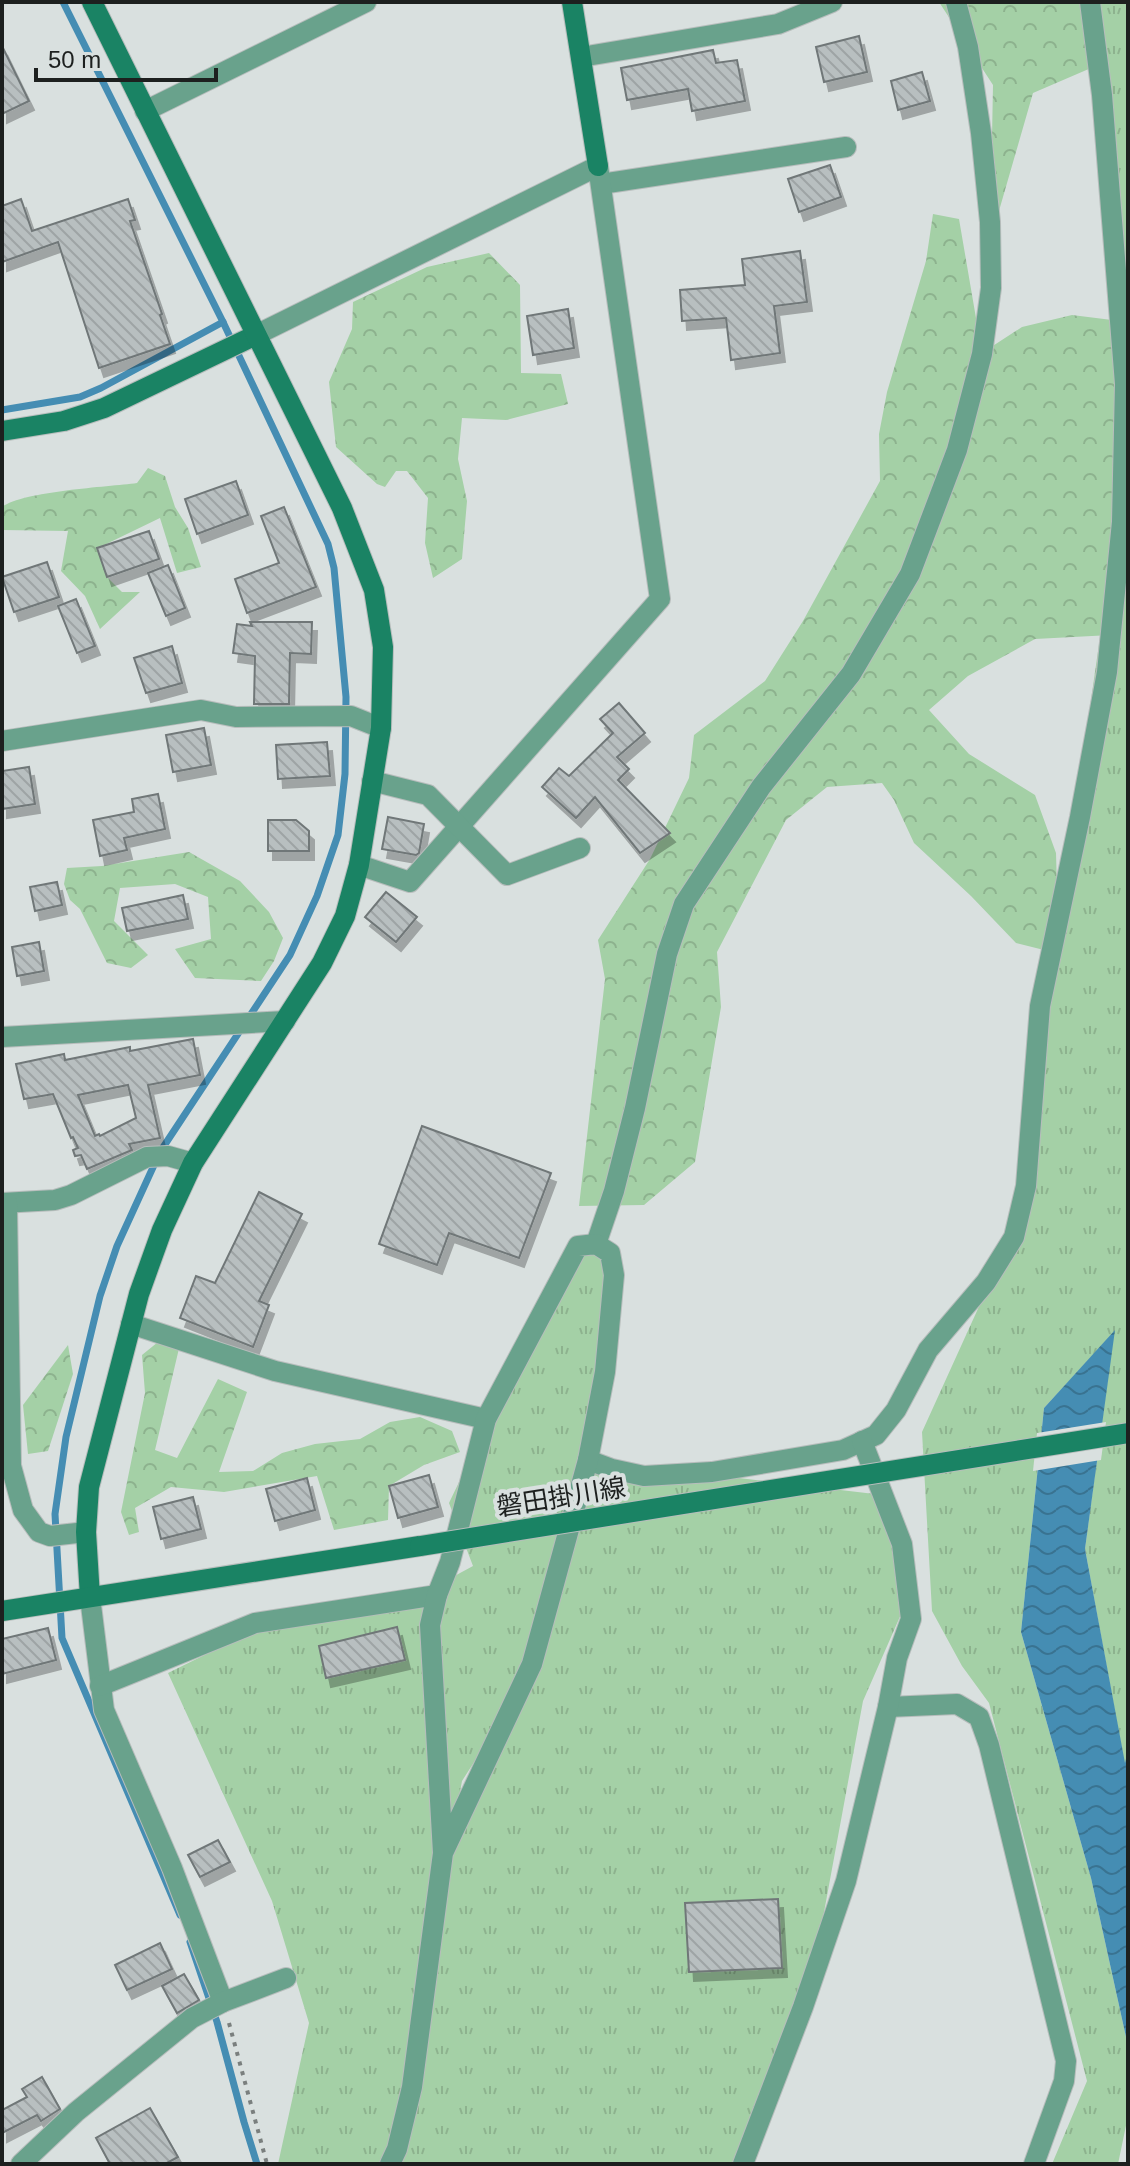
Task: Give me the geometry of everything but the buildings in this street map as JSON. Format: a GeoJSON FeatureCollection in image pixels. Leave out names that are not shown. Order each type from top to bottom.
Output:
{"type":"FeatureCollection","features":[{"type":"Feature","properties":{"kind":"street"},"geometry":{"type":"LineString","coordinates":[[92,2],[342,508],[374,590],[383,647],[381,728],[359,865],[345,916],[322,963],[193,1163],[162,1230],[139,1294],[89,1487],[86,1532],[90,1597],[104,1710],[172,1868],[223,2002]]}},
{"type":"Feature","properties":{"kind":"street"},"geometry":{"type":"LineString","coordinates":[[145,111],[366,2]]}},
{"type":"Feature","properties":{"kind":"street"},"geometry":{"type":"LineString","coordinates":[[359,865],[410,882],[660,599],[572,2]]}},
{"type":"Feature","properties":{"kind":"street"},"geometry":{"type":"LineString","coordinates":[[581,57],[778,24],[832,2]]}},
{"type":"Feature","properties":{"kind":"street"},"geometry":{"type":"LineString","coordinates":[[596,1244],[614,1191],[667,954],[684,904],[761,787],[858,663],[910,574],[957,450],[982,354],[991,288],[990,222],[981,133],[968,47],[956,2]]}},
{"type":"Feature","properties":{"kind":"street"},"geometry":{"type":"LineString","coordinates":[[588,1460],[644,1476],[712,1472],[843,1450],[876,1435],[896,1410],[928,1350],[986,1282],[1014,1237],[1026,1186],[1040,1006],[1107,672],[1122,522],[1125,384],[1102,95],[1090,2]]}},
{"type":"Feature","properties":{"kind":"street"},"geometry":{"type":"LineString","coordinates":[[2,431],[64,421],[104,408],[599,175],[846,147]]}},
{"type":"Feature","properties":{"kind":"street"},"geometry":{"type":"LineString","coordinates":[[2,741],[201,710],[236,717],[351,716],[381,728]]}},
{"type":"Feature","properties":{"kind":"street"},"geometry":{"type":"LineString","coordinates":[[372,781],[428,795],[507,875],[580,848]]}},
{"type":"Feature","properties":{"kind":"street"},"geometry":{"type":"LineString","coordinates":[[2,1037],[285,1021]]}},
{"type":"Feature","properties":{"kind":"street"},"geometry":{"type":"LineString","coordinates":[[86,1532],[50,1536],[39,1532],[23,1510],[11,1466],[6,1405],[5,1203],[55,1200],[71,1195],[147,1157],[168,1156],[193,1163]]}},
{"type":"Feature","properties":{"kind":"street"},"geometry":{"type":"LineString","coordinates":[[390,2164],[397,2149],[412,2087],[443,1853],[430,1625],[437,1595],[450,1562],[486,1419],[578,1246],[596,1244],[610,1253],[614,1275],[605,1372],[588,1460],[532,1664],[443,1853]]}},
{"type":"Feature","properties":{"kind":"street"},"geometry":{"type":"LineString","coordinates":[[131,1324],[275,1371],[486,1419]]}},
{"type":"Feature","properties":{"kind":"street","name":"磐田掛川線"},"geometry":{"type":"LineString","coordinates":[[2,1611],[1128,1433]]}},
{"type":"Feature","properties":{"kind":"street"},"geometry":{"type":"LineString","coordinates":[[743,2164],[803,2007],[846,1881],[897,1658],[911,1619],[902,1544],[862,1441]]}},
{"type":"Feature","properties":{"kind":"street"},"geometry":{"type":"LineString","coordinates":[[100,1686],[255,1623],[437,1595]]}},
{"type":"Feature","properties":{"kind":"street"},"geometry":{"type":"LineString","coordinates":[[888,1707],[957,1704],[979,1717],[989,1745],[1066,2061],[1064,2081],[1034,2164]]}},
{"type":"Feature","properties":{"kind":"street"},"geometry":{"type":"LineString","coordinates":[[21,2164],[76,2112],[192,2018],[223,2002],[286,1978]]}},
{"type":"Feature","properties":{"kind":"path"},"geometry":{"type":"LineString","coordinates":[[223,2002],[267,2164]]}},
{"type":"Feature","properties":{"kind":"green space"},"geometry":{"type":"Polygon","coordinates":[[[939,2],[1090,2],[1098,65],[1033,93],[990,242],[993,85],[939,2]]]}},
{"type":"Feature","properties":{"kind":"green space"},"geometry":{"type":"Polygon","coordinates":[[[1095,2],[1128,2],[1128,1750],[1125,1766],[1085,1549],[1114,1332],[1044,1408],[1021,1632],[1091,1878],[1128,2046],[1128,2116],[1118,2164],[1052,2164],[1087,2081],[989,1703],[962,1666],[932,1611],[922,1432],[1016,1225],[1123,476],[1095,2]]]}},
{"type":"Feature","properties":{"kind":"green space"},"geometry":{"type":"Polygon","coordinates":[[[933,214],[959,219],[982,353],[1022,327],[1072,315],[1120,321],[1111,635],[1035,639],[968,676],[929,710],[969,754],[1035,795],[1056,853],[1058,923],[1052,952],[1016,943],[914,843],[894,800],[882,783],[827,787],[786,820],[717,952],[721,1007],[695,1162],[644,1205],[579,1206],[605,979],[598,940],[650,859],[689,778],[694,735],[765,681],[803,621],[880,481],[879,434],[887,392],[926,261],[933,214]]]}},
{"type":"Feature","properties":{"kind":"green space"},"geometry":{"type":"Polygon","coordinates":[[[489,253],[520,285],[521,373],[561,374],[568,404],[506,420],[462,418],[458,459],[467,501],[462,559],[433,578],[425,543],[428,498],[407,471],[396,471],[385,487],[377,484],[336,447],[329,382],[352,329],[353,302],[427,267],[489,253]]]}},
{"type":"Feature","properties":{"kind":"green space"},"geometry":{"type":"Polygon","coordinates":[[[148,468],[165,476],[201,567],[177,573],[160,518],[98,548],[107,577],[122,592],[140,592],[100,629],[85,596],[61,571],[68,531],[2,530],[2,507],[46,493],[137,483],[148,468]]]}},
{"type":"Feature","properties":{"kind":"green space"},"geometry":{"type":"Polygon","coordinates":[[[189,852],[240,881],[269,912],[283,938],[274,961],[261,981],[195,978],[175,949],[211,939],[208,897],[175,884],[120,888],[114,921],[148,955],[131,968],[107,963],[64,884],[67,868],[102,866],[189,852]]]}},
{"type":"Feature","properties":{"kind":"green space"},"geometry":{"type":"Polygon","coordinates":[[[578,1246],[610,1253],[588,1460],[883,1495],[909,1596],[863,1701],[822,1923],[741,2164],[278,2164],[309,2023],[272,1901],[168,1673],[278,1619],[412,1599],[473,1566],[449,1503],[515,1365],[578,1246]],[[510,1706],[462,1781],[429,1958],[457,1823],[510,1706]]]}},
{"type":"Feature","properties":{"kind":"green space"},"geometry":{"type":"Polygon","coordinates":[[[181,1340],[155,1450],[177,1458],[218,1379],[247,1392],[219,1472],[253,1471],[282,1453],[315,1444],[360,1439],[390,1422],[420,1417],[452,1431],[460,1452],[424,1465],[389,1486],[388,1520],[334,1530],[317,1476],[224,1492],[171,1487],[135,1508],[139,1532],[129,1535],[121,1512],[145,1393],[142,1355],[158,1342],[181,1340]]]}},
{"type":"Feature","properties":{"kind":"green space"},"geometry":{"type":"Polygon","coordinates":[[[68,1345],[73,1374],[48,1451],[28,1454],[23,1405],[68,1345]]]}},
{"type":"Feature","properties":{"kind":"water"},"geometry":{"type":"Polygon","coordinates":[[[1115,1330],[1085,1549],[1125,1763],[1128,1750],[1128,2046],[1091,1878],[1021,1632],[1044,1408],[1115,1330]]]}},
{"type":"Feature","properties":{"kind":"pier"},"geometry":{"type":"Polygon","coordinates":[[[1106,1422],[1101,1460],[1033,1471],[1037,1433],[1106,1422]]]}},
{"type":"Feature","properties":{"kind":"waterway"},"geometry":{"type":"LineString","coordinates":[[63,2],[223,322],[328,544],[334,568],[346,697],[345,774],[338,835],[317,896],[290,955],[160,1152],[117,1246],[100,1296],[66,1437],[55,1514],[62,1638],[180,1915]]}},
{"type":"Feature","properties":{"kind":"waterway"},"geometry":{"type":"LineString","coordinates":[[2,410],[80,397],[223,322]]}},
{"type":"Feature","properties":{"kind":"waterway"},"geometry":{"type":"LineString","coordinates":[[190,1942],[217,2022],[257,2164]]}}]}
